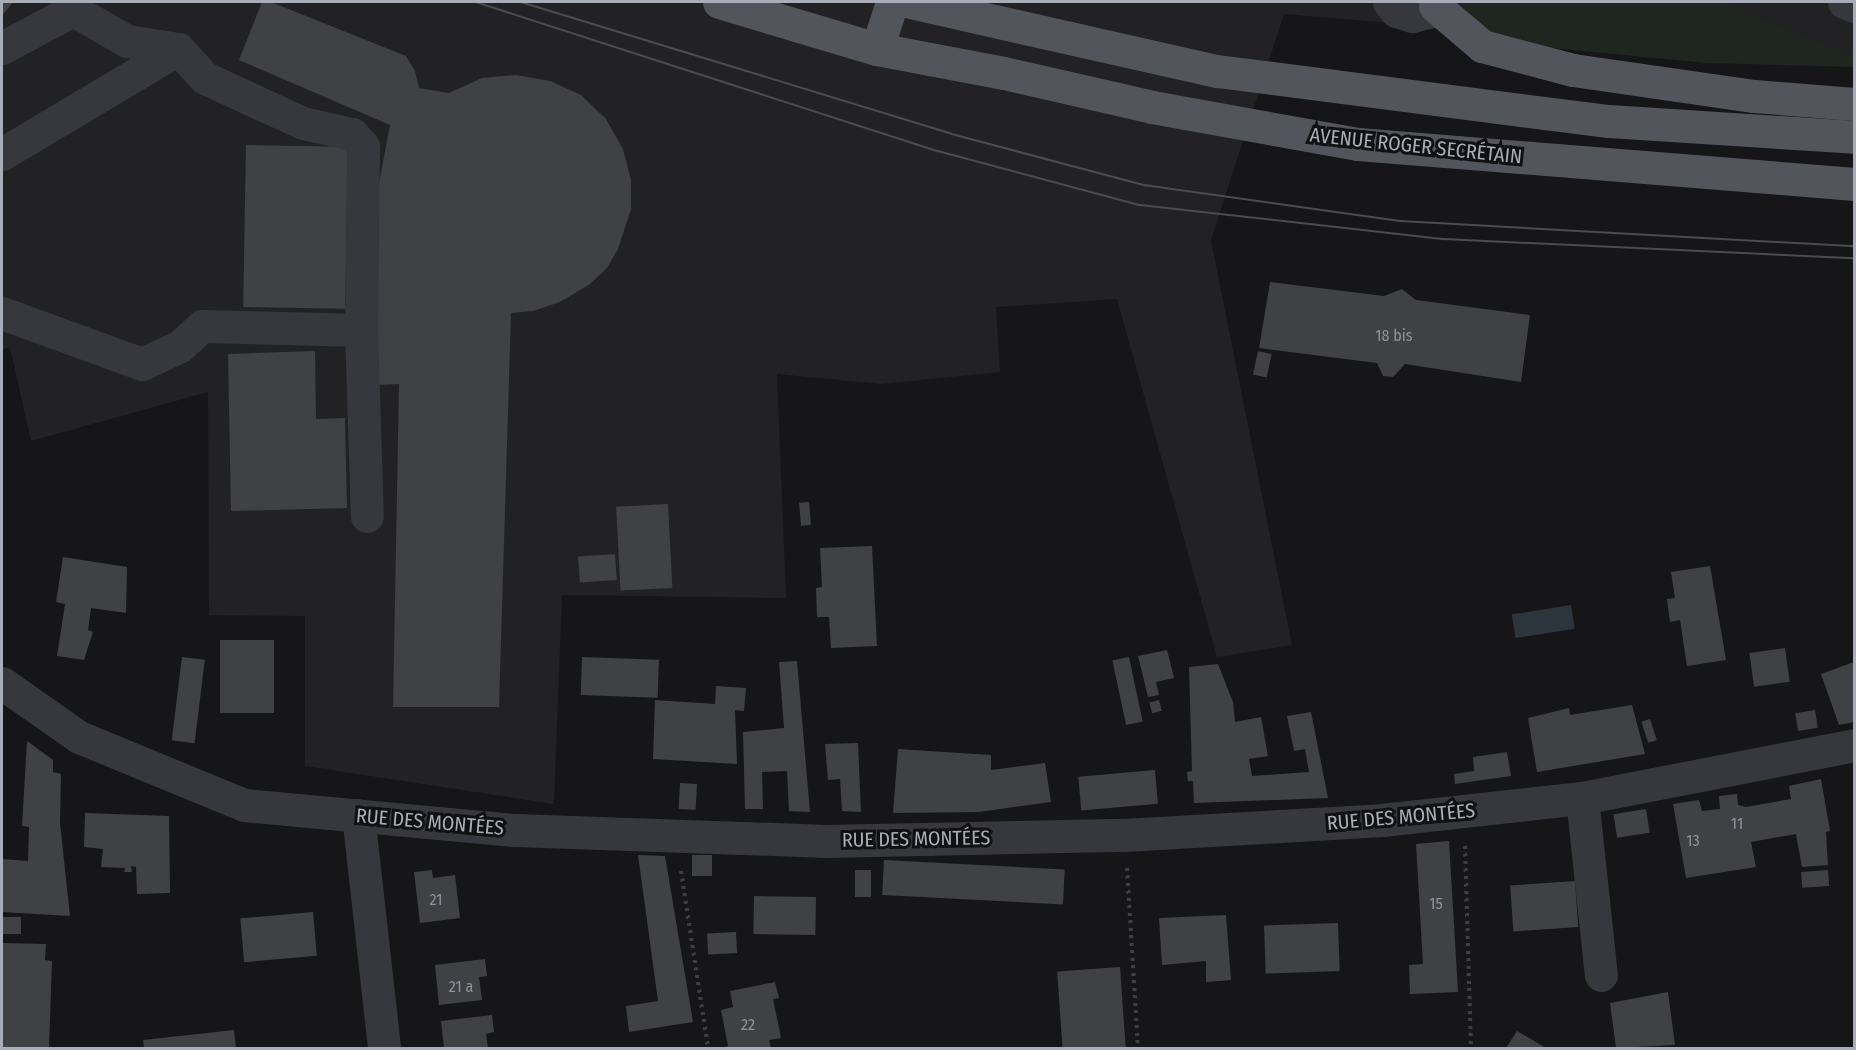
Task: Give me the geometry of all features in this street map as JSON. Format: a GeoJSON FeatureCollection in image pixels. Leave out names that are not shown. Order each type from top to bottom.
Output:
{"type":"FeatureCollection","features":[{"type":"Feature","properties":{"kind":"main road","name":"AVENUE ROGER SECRÉTAIN"},"geometry":{"type":"LineString","coordinates":[[719,2],[877,49],[1004,73],[1152,107],[1358,144],[1854,184]]}},
{"type":"Feature","properties":{"kind":"main road"},"geometry":{"type":"LineString","coordinates":[[877,49],[892,2]]}},
{"type":"Feature","properties":{"kind":"main road"},"geometry":{"type":"LineString","coordinates":[[910,2],[1217,71],[1609,121],[1854,137]]}},
{"type":"Feature","properties":{"kind":"main road"},"geometry":{"type":"LineString","coordinates":[[1437,4],[1482,46],[1573,70],[1754,96],[1854,104]]}},
{"type":"Feature","properties":{"kind":"street"},"geometry":{"type":"LineString","coordinates":[[1389,2],[1396,11],[1412,16],[1437,4]]}},
{"type":"Feature","properties":{"kind":"street"},"geometry":{"type":"LineString","coordinates":[[1844,2],[1854,6]]}},
{"type":"Feature","properties":{"kind":"street"},"geometry":{"type":"LineString","coordinates":[[2,48],[73,10],[127,41],[177,49],[206,78],[303,123],[352,134],[363,146],[361,330],[367,516]]}},
{"type":"Feature","properties":{"kind":"street"},"geometry":{"type":"LineString","coordinates":[[2,154],[177,49]]}},
{"type":"Feature","properties":{"kind":"street"},"geometry":{"type":"LineString","coordinates":[[2,313],[142,364],[180,346],[202,326],[361,330]]}},
{"type":"Feature","properties":{"kind":"street","name":"RUE DES MONTÉES"},"geometry":{"type":"LineString","coordinates":[[2,683],[79,737],[244,805],[515,830],[827,841],[1124,835],[1459,813],[1582,798],[1854,745]]}},
{"type":"Feature","properties":{"kind":"street"},"geometry":{"type":"LineString","coordinates":[[1582,798],[1601,975]]}},
{"type":"Feature","properties":{"kind":"street"},"geometry":{"type":"LineString","coordinates":[[358,815],[384,1048]]}},
{"type":"Feature","properties":{"kind":"path"},"geometry":{"type":"LineString","coordinates":[[1459,813],[1464,840],[1472,1048]]}},
{"type":"Feature","properties":{"kind":"path"},"geometry":{"type":"LineString","coordinates":[[1124,835],[1138,1048]]}},
{"type":"Feature","properties":{"kind":"path"},"geometry":{"type":"LineString","coordinates":[[681,836],[678,857],[708,1048]]}},
{"type":"Feature","properties":{"kind":"shaded area"},"geometry":{"type":"Polygon","coordinates":[[[2,2],[1854,2],[1854,61],[1284,14],[1211,240],[1292,645],[1217,657],[1117,299],[996,307],[1000,372],[881,384],[777,374],[786,598],[562,595],[554,804],[305,766],[305,616],[209,615],[208,392],[31,441],[10,347],[2,350],[2,2]]]}},
{"type":"Feature","properties":{"kind":"shaded area"},"geometry":{"type":"Polygon","coordinates":[[[1462,2],[1722,2],[1849,55],[1854,43],[1854,67],[1707,63],[1519,45],[1470,22],[1462,2]]]}},
{"type":"Feature","properties":{"kind":"shaded area"},"geometry":{"type":"Polygon","coordinates":[[[1571,605],[1575,629],[1515,638],[1512,614],[1571,605]]]}},
{"type":"Feature","properties":{"kind":"building"},"geometry":{"type":"Polygon","coordinates":[[[2,2],[13,2],[2,16],[2,2]]]}},
{"type":"Feature","properties":{"kind":"building"},"geometry":{"type":"Polygon","coordinates":[[[262,2],[271,2],[406,56],[415,71],[419,88],[449,93],[482,78],[516,75],[550,81],[581,95],[606,119],[623,149],[631,180],[631,209],[618,249],[607,268],[590,284],[560,302],[533,311],[511,313],[499,707],[393,707],[399,384],[376,385],[377,194],[390,125],[239,60],[262,2]]]}},
{"type":"Feature","properties":{"kind":"building"},"geometry":{"type":"Polygon","coordinates":[[[246,145],[348,147],[345,309],[243,307],[246,145]]]}},
{"type":"Feature","properties":{"kind":"building"},"geometry":{"type":"Polygon","coordinates":[[[1270,282],[1384,296],[1402,289],[1416,300],[1530,315],[1521,382],[1405,364],[1393,377],[1383,376],[1377,363],[1259,348],[1270,282]]]}},
{"type":"Feature","properties":{"kind":"building"},"geometry":{"type":"Polygon","coordinates":[[[315,351],[316,419],[345,418],[347,508],[231,511],[228,354],[315,351]]]}},
{"type":"Feature","properties":{"kind":"building"},"geometry":{"type":"Polygon","coordinates":[[[1258,351],[1272,354],[1267,377],[1253,374],[1258,351]]]}},
{"type":"Feature","properties":{"kind":"building"},"geometry":{"type":"Polygon","coordinates":[[[809,502],[811,525],[801,526],[799,503],[809,502]]]}},
{"type":"Feature","properties":{"kind":"building"},"geometry":{"type":"Polygon","coordinates":[[[668,504],[672,588],[620,591],[616,507],[668,504]]]}},
{"type":"Feature","properties":{"kind":"building"},"geometry":{"type":"Polygon","coordinates":[[[872,546],[877,646],[831,648],[829,617],[817,617],[816,588],[822,587],[820,548],[872,546]]]}},
{"type":"Feature","properties":{"kind":"building"},"geometry":{"type":"Polygon","coordinates":[[[615,554],[617,580],[580,583],[578,557],[615,554]]]}},
{"type":"Feature","properties":{"kind":"building"},"geometry":{"type":"Polygon","coordinates":[[[63,557],[127,567],[126,613],[91,608],[88,630],[93,632],[84,660],[57,656],[65,604],[56,602],[63,557]]]}},
{"type":"Feature","properties":{"kind":"building"},"geometry":{"type":"Polygon","coordinates":[[[1710,566],[1726,660],[1687,666],[1680,620],[1670,622],[1667,599],[1675,598],[1671,572],[1710,566]]]}},
{"type":"Feature","properties":{"kind":"building"},"geometry":{"type":"Polygon","coordinates":[[[220,640],[274,640],[274,713],[220,713],[220,640]]]}},
{"type":"Feature","properties":{"kind":"building"},"geometry":{"type":"Polygon","coordinates":[[[1785,648],[1790,682],[1754,687],[1749,653],[1785,648]]]}},
{"type":"Feature","properties":{"kind":"building"},"geometry":{"type":"Polygon","coordinates":[[[1167,650],[1174,678],[1156,682],[1159,695],[1148,697],[1138,656],[1167,650]]]}},
{"type":"Feature","properties":{"kind":"building"},"geometry":{"type":"Polygon","coordinates":[[[182,657],[205,660],[195,743],[172,740],[182,657]]]}},
{"type":"Feature","properties":{"kind":"building"},"geometry":{"type":"Polygon","coordinates":[[[582,657],[659,660],[658,698],[581,695],[582,657]]]}},
{"type":"Feature","properties":{"kind":"building"},"geometry":{"type":"Polygon","coordinates":[[[1129,657],[1143,722],[1126,725],[1112,661],[1129,657]]]}},
{"type":"Feature","properties":{"kind":"building"},"geometry":{"type":"Polygon","coordinates":[[[797,661],[810,812],[789,811],[787,771],[762,772],[763,809],[745,809],[743,732],[784,728],[779,662],[797,661]]]}},
{"type":"Feature","properties":{"kind":"building"},"geometry":{"type":"Polygon","coordinates":[[[1854,662],[1854,722],[1839,725],[1821,674],[1854,662]]]}},
{"type":"Feature","properties":{"kind":"building"},"geometry":{"type":"Polygon","coordinates":[[[1218,664],[1233,702],[1235,722],[1261,717],[1268,756],[1249,759],[1252,776],[1309,772],[1305,749],[1294,751],[1287,716],[1311,712],[1328,798],[1194,803],[1193,781],[1188,781],[1187,772],[1192,771],[1189,667],[1218,664]]]}},
{"type":"Feature","properties":{"kind":"building"},"geometry":{"type":"Polygon","coordinates":[[[716,686],[746,688],[744,711],[735,710],[737,764],[653,759],[655,700],[715,704],[716,686]]]}},
{"type":"Feature","properties":{"kind":"building"},"geometry":{"type":"Polygon","coordinates":[[[1159,700],[1162,711],[1152,713],[1149,703],[1159,700]]]}},
{"type":"Feature","properties":{"kind":"building"},"geometry":{"type":"Polygon","coordinates":[[[1632,705],[1645,754],[1537,772],[1528,718],[1569,708],[1570,715],[1632,705]]]}},
{"type":"Feature","properties":{"kind":"building"},"geometry":{"type":"Polygon","coordinates":[[[1815,710],[1818,728],[1798,731],[1795,713],[1815,710]]]}},
{"type":"Feature","properties":{"kind":"building"},"geometry":{"type":"Polygon","coordinates":[[[1650,719],[1657,740],[1648,743],[1641,722],[1650,719]]]}},
{"type":"Feature","properties":{"kind":"building"},"geometry":{"type":"Polygon","coordinates":[[[27,741],[53,760],[53,772],[61,774],[60,823],[70,916],[2,912],[2,859],[28,861],[29,827],[22,826],[27,741]]]}},
{"type":"Feature","properties":{"kind":"building"},"geometry":{"type":"Polygon","coordinates":[[[858,743],[861,812],[842,811],[840,779],[828,780],[825,744],[858,743]]]}},
{"type":"Feature","properties":{"kind":"building"},"geometry":{"type":"Polygon","coordinates":[[[898,749],[991,755],[991,770],[1045,763],[1051,802],[979,812],[893,813],[898,749]]]}},
{"type":"Feature","properties":{"kind":"building"},"geometry":{"type":"Polygon","coordinates":[[[1507,752],[1511,776],[1455,784],[1454,774],[1474,771],[1473,757],[1507,752]]]}},
{"type":"Feature","properties":{"kind":"building"},"geometry":{"type":"Polygon","coordinates":[[[1155,770],[1158,804],[1081,811],[1078,777],[1155,770]]]}},
{"type":"Feature","properties":{"kind":"building"},"geometry":{"type":"Polygon","coordinates":[[[1821,779],[1830,831],[1826,832],[1828,865],[1802,867],[1796,834],[1751,842],[1756,867],[1686,878],[1673,804],[1699,800],[1702,811],[1720,809],[1719,796],[1737,794],[1738,805],[1746,807],[1791,799],[1789,786],[1821,779]]]}},
{"type":"Feature","properties":{"kind":"building"},"geometry":{"type":"Polygon","coordinates":[[[680,783],[697,784],[696,810],[679,809],[680,783]]]}},
{"type":"Feature","properties":{"kind":"building"},"geometry":{"type":"Polygon","coordinates":[[[1646,809],[1650,833],[1617,838],[1613,814],[1646,809]]]}},
{"type":"Feature","properties":{"kind":"building"},"geometry":{"type":"Polygon","coordinates":[[[85,813],[169,816],[170,893],[137,894],[136,867],[131,866],[132,872],[124,872],[125,868],[101,867],[103,849],[84,847],[85,813]]]}},
{"type":"Feature","properties":{"kind":"building"},"geometry":{"type":"Polygon","coordinates":[[[1449,841],[1458,992],[1410,994],[1409,965],[1423,964],[1416,844],[1449,841]]]}},
{"type":"Feature","properties":{"kind":"building"},"geometry":{"type":"Polygon","coordinates":[[[638,855],[665,856],[693,1022],[629,1032],[626,1006],[658,1001],[638,855]]]}},
{"type":"Feature","properties":{"kind":"building"},"geometry":{"type":"Polygon","coordinates":[[[692,855],[712,855],[712,876],[692,876],[692,855]]]}},
{"type":"Feature","properties":{"kind":"building"},"geometry":{"type":"Polygon","coordinates":[[[884,860],[1065,869],[1063,904],[882,895],[884,860]]]}},
{"type":"Feature","properties":{"kind":"building"},"geometry":{"type":"Polygon","coordinates":[[[432,870],[433,878],[455,875],[460,918],[420,923],[414,872],[432,870]]]}},
{"type":"Feature","properties":{"kind":"building"},"geometry":{"type":"Polygon","coordinates":[[[855,870],[871,870],[871,897],[855,897],[855,870]]]}},
{"type":"Feature","properties":{"kind":"building"},"geometry":{"type":"Polygon","coordinates":[[[1828,870],[1829,886],[1802,888],[1801,872],[1828,870]]]}},
{"type":"Feature","properties":{"kind":"building"},"geometry":{"type":"Polygon","coordinates":[[[1575,881],[1578,927],[1513,931],[1510,886],[1575,881]]]}},
{"type":"Feature","properties":{"kind":"building"},"geometry":{"type":"Polygon","coordinates":[[[754,896],[816,897],[815,935],[753,934],[754,896]]]}},
{"type":"Feature","properties":{"kind":"building"},"geometry":{"type":"Polygon","coordinates":[[[313,912],[317,956],[244,962],[240,918],[313,912]]]}},
{"type":"Feature","properties":{"kind":"building"},"geometry":{"type":"Polygon","coordinates":[[[1226,915],[1231,980],[1206,982],[1206,961],[1162,965],[1159,918],[1226,915]]]}},
{"type":"Feature","properties":{"kind":"building"},"geometry":{"type":"Polygon","coordinates":[[[2,917],[21,917],[21,934],[2,934],[2,917]]]}},
{"type":"Feature","properties":{"kind":"building"},"geometry":{"type":"Polygon","coordinates":[[[1338,923],[1340,971],[1266,974],[1264,926],[1338,923]]]}},
{"type":"Feature","properties":{"kind":"building"},"geometry":{"type":"Polygon","coordinates":[[[736,932],[737,953],[708,954],[707,934],[736,932]]]}},
{"type":"Feature","properties":{"kind":"building"},"geometry":{"type":"Polygon","coordinates":[[[2,943],[46,944],[45,960],[52,961],[49,1048],[2,1048],[2,943]]]}},
{"type":"Feature","properties":{"kind":"building"},"geometry":{"type":"Polygon","coordinates":[[[485,959],[487,976],[479,977],[482,1000],[439,1005],[435,965],[485,959]]]}},
{"type":"Feature","properties":{"kind":"building"},"geometry":{"type":"Polygon","coordinates":[[[1120,967],[1126,1048],[1063,1048],[1057,971],[1120,967]]]}},
{"type":"Feature","properties":{"kind":"building"},"geometry":{"type":"Polygon","coordinates":[[[775,982],[779,998],[773,999],[781,1038],[769,1040],[771,1048],[724,1048],[728,1046],[721,1010],[733,1007],[730,991],[775,982]]]}},
{"type":"Feature","properties":{"kind":"building"},"geometry":{"type":"Polygon","coordinates":[[[1668,992],[1675,1045],[1616,1048],[1610,1003],[1668,992]]]}},
{"type":"Feature","properties":{"kind":"building"},"geometry":{"type":"Polygon","coordinates":[[[492,1015],[494,1032],[486,1034],[488,1048],[444,1048],[441,1021],[492,1015]]]}},
{"type":"Feature","properties":{"kind":"building"},"geometry":{"type":"Polygon","coordinates":[[[234,1030],[236,1048],[144,1048],[143,1040],[234,1030]]]}},
{"type":"Feature","properties":{"kind":"building"},"geometry":{"type":"Polygon","coordinates":[[[1517,1031],[1546,1048],[1506,1048],[1517,1031]]]}},
{"type":"Feature","properties":{"kind":"tram line"},"geometry":{"type":"LineString","coordinates":[[476,2],[938,151],[1140,205],[1444,239],[1854,258]]}},
{"type":"Feature","properties":{"kind":"tram line"},"geometry":{"type":"LineString","coordinates":[[521,2],[952,134],[1144,185],[1401,221],[1854,246]]}}]}
